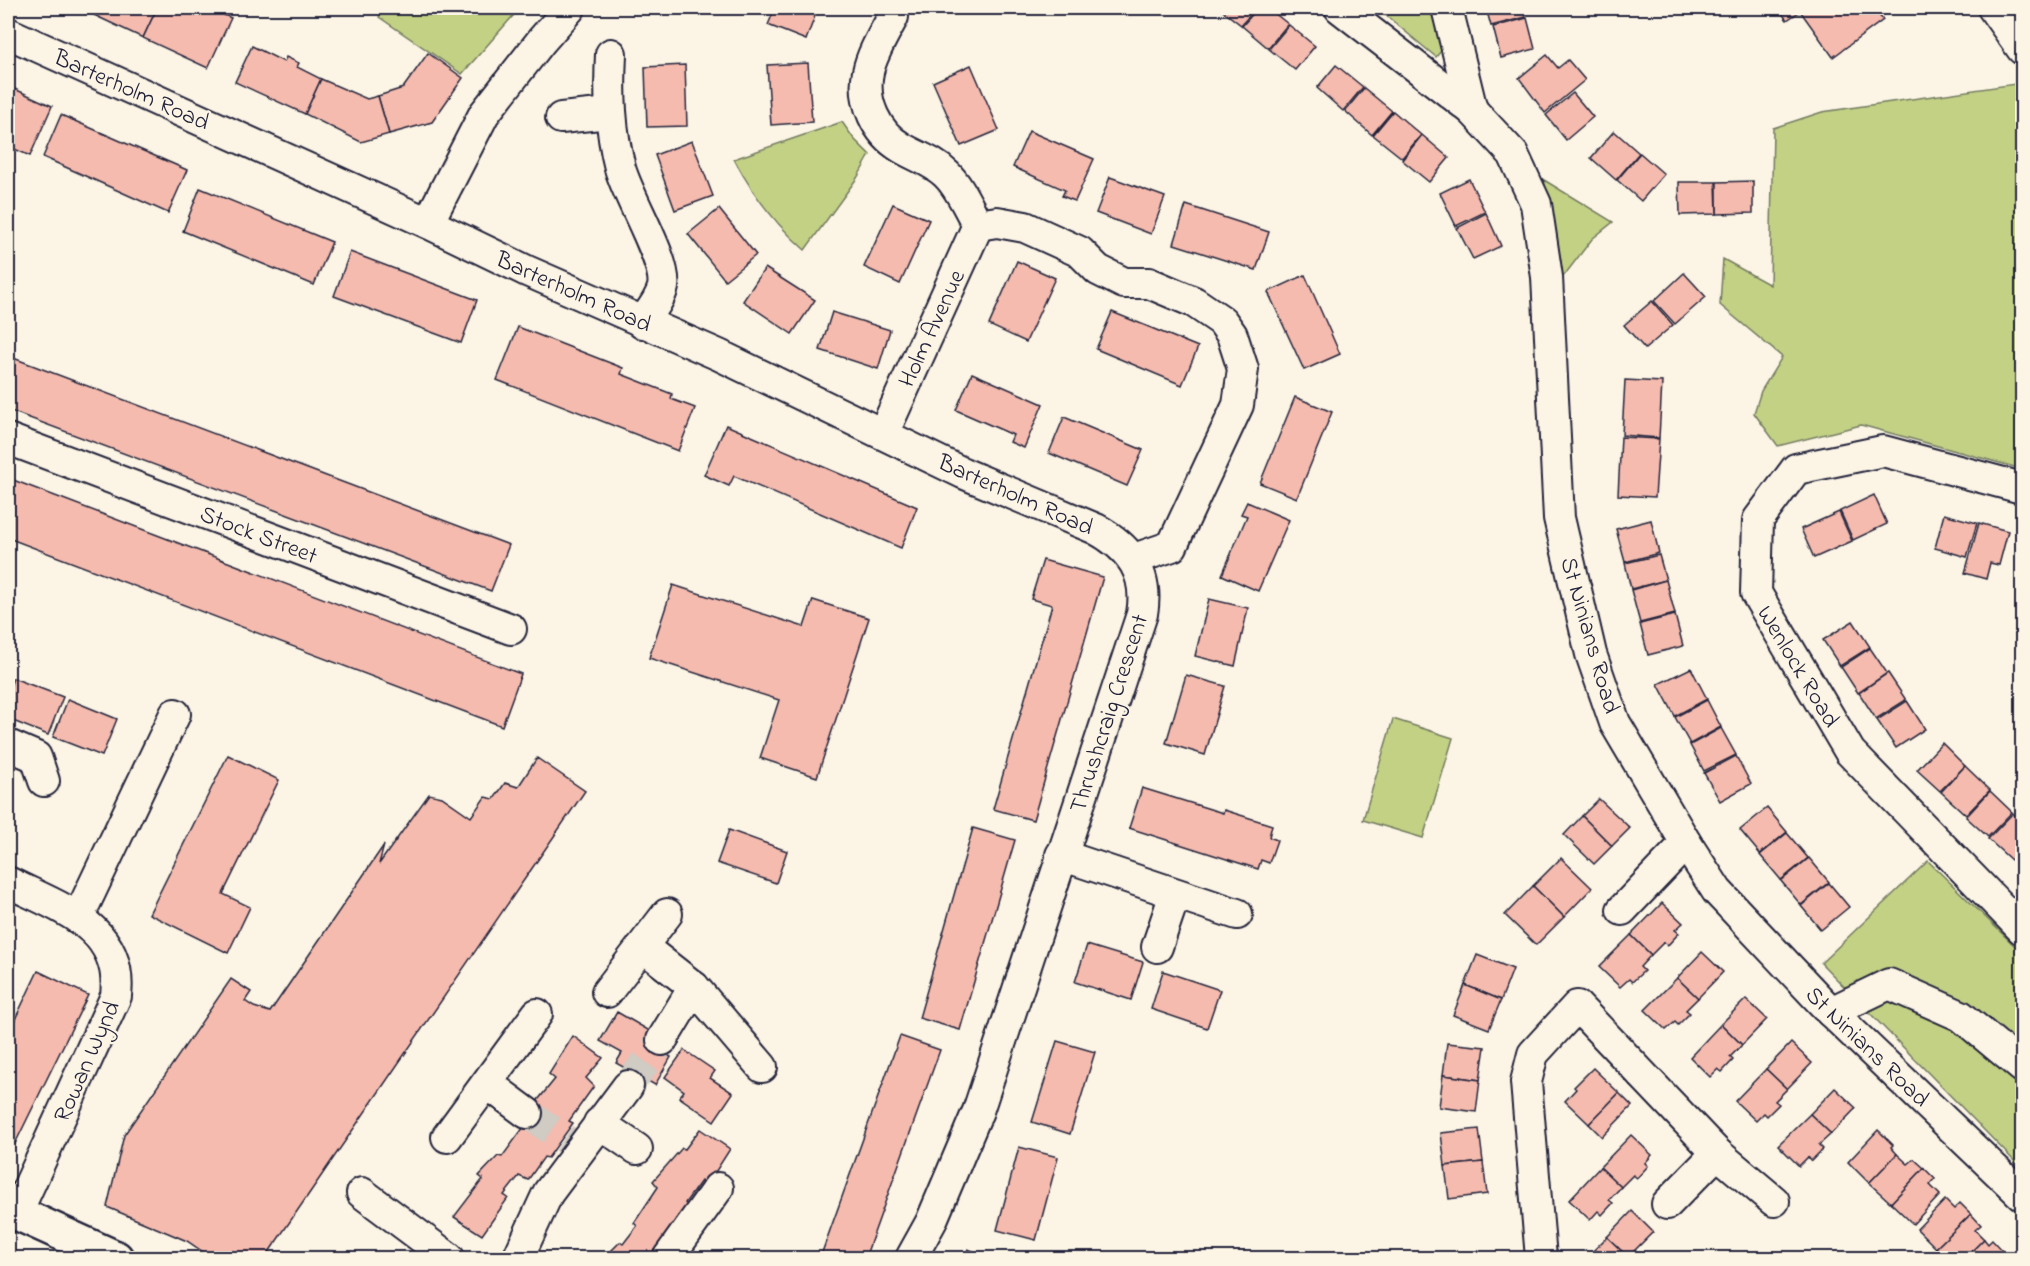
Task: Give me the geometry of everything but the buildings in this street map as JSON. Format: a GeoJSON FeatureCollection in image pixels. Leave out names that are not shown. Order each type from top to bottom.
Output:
{"type":"FeatureCollection","features":[{"type":"Feature","properties":{"kind":"street"},"geometry":{"type":"LineString","coordinates":[[428,223],[484,114],[570,8]]}},
{"type":"Feature","properties":{"kind":"street","name":"St Ninians Road"},"geometry":{"type":"LineString","coordinates":[[1340,8],[1472,110],[1513,154],[1536,204],[1547,277],[1560,518],[1591,654],[1615,723],[1717,891],[1831,1012],[2022,1195]]}},
{"type":"Feature","properties":{"kind":"street"},"geometry":{"type":"LineString","coordinates":[[1447,8],[1472,110]]}},
{"type":"Feature","properties":{"kind":"street"},"geometry":{"type":"LineString","coordinates":[[1993,8],[2022,49]]}},
{"type":"Feature","properties":{"kind":"street"},"geometry":{"type":"LineString","coordinates":[[892,16],[868,72],[867,94],[873,115],[884,134],[901,148],[928,161],[947,175],[978,225],[997,222],[1025,227],[1080,252],[1098,270],[1124,283],[1149,283],[1194,302],[1222,321],[1232,335],[1243,369],[1238,405],[1172,546],[1134,559]]}},
{"type":"Feature","properties":{"kind":"street","name":"Barterholm Road"},"geometry":{"type":"LineString","coordinates":[[8,33],[428,223],[642,323],[720,355],[884,432],[963,473],[1096,529],[1110,536],[1134,559]]}},
{"type":"Feature","properties":{"kind":"street"},"geometry":{"type":"LineString","coordinates":[[611,54],[610,113],[620,169],[633,206],[662,268],[663,287],[642,323]]}},
{"type":"Feature","properties":{"kind":"street"},"geometry":{"type":"LineString","coordinates":[[561,118],[610,113]]}},
{"type":"Feature","properties":{"kind":"street","name":"Holm Avenue"},"geometry":{"type":"LineString","coordinates":[[884,432],[978,225]]}},
{"type":"Feature","properties":{"kind":"street","name":"Stock Street"},"geometry":{"type":"LineString","coordinates":[[8,439],[511,629]]}},
{"type":"Feature","properties":{"kind":"street","name":"Wenlock Road"},"geometry":{"type":"LineString","coordinates":[[2022,488],[1883,451],[1796,469],[1758,520],[1756,593],[1850,752],[2022,926]]}},
{"type":"Feature","properties":{"kind":"street","name":"Thrushcraig Crescent"},"geometry":{"type":"LineString","coordinates":[[911,1258],[931,1222],[978,1111],[1142,614],[1143,581],[1134,559]]}},
{"type":"Feature","properties":{"kind":"street"},"geometry":{"type":"LineString","coordinates":[[78,918],[175,714]]}},
{"type":"Feature","properties":{"kind":"street"},"geometry":{"type":"LineString","coordinates":[[8,745],[36,757],[44,781]]}},
{"type":"Feature","properties":{"kind":"street"},"geometry":{"type":"LineString","coordinates":[[1622,910],[1686,843]]}},
{"type":"Feature","properties":{"kind":"street"},"geometry":{"type":"LineString","coordinates":[[1061,855],[1237,914]]}},
{"type":"Feature","properties":{"kind":"street","name":"Rowan Wynd"},"geometry":{"type":"LineString","coordinates":[[8,882],[78,918],[97,931],[112,952],[119,976],[116,996],[12,1210]]}},
{"type":"Feature","properties":{"kind":"street"},"geometry":{"type":"LineString","coordinates":[[1157,947],[1175,894]]}},
{"type":"Feature","properties":{"kind":"street"},"geometry":{"type":"LineString","coordinates":[[607,992],[667,914]]}},
{"type":"Feature","properties":{"kind":"street"},"geometry":{"type":"LineString","coordinates":[[643,947],[694,987],[762,1067]]}},
{"type":"Feature","properties":{"kind":"street"},"geometry":{"type":"LineString","coordinates":[[1831,1012],[1889,984],[1961,1016],[2022,1067]]}},
{"type":"Feature","properties":{"kind":"street"},"geometry":{"type":"LineString","coordinates":[[662,1040],[694,987]]}},
{"type":"Feature","properties":{"kind":"street"},"geometry":{"type":"LineString","coordinates":[[1541,1258],[1526,1082],[1533,1054],[1577,1006],[1717,1153],[1774,1201]]}},
{"type":"Feature","properties":{"kind":"street"},"geometry":{"type":"LineString","coordinates":[[447,1137],[537,1014]]}},
{"type":"Feature","properties":{"kind":"street"},"geometry":{"type":"LineString","coordinates":[[488,1084],[527,1113]]}},
{"type":"Feature","properties":{"kind":"street"},"geometry":{"type":"LineString","coordinates":[[518,1258],[548,1193],[628,1086]]}},
{"type":"Feature","properties":{"kind":"street"},"geometry":{"type":"LineString","coordinates":[[599,1123],[637,1149]]}},
{"type":"Feature","properties":{"kind":"street"},"geometry":{"type":"LineString","coordinates":[[1667,1204],[1717,1153]]}},
{"type":"Feature","properties":{"kind":"street"},"geometry":{"type":"LineString","coordinates":[[668,1258],[718,1188]]}},
{"type":"Feature","properties":{"kind":"street"},"geometry":{"type":"LineString","coordinates":[[362,1193],[449,1258]]}},
{"type":"Feature","properties":{"kind":"street"},"geometry":{"type":"LineString","coordinates":[[12,1210],[116,1258]]}},
{"type":"Feature","properties":{"kind":"green space"},"geometry":{"type":"Polygon","coordinates":[[[383,8],[520,8],[462,74],[379,17],[383,8]]]}},
{"type":"Feature","properties":{"kind":"green space"},"geometry":{"type":"Polygon","coordinates":[[[1377,8],[1437,8],[1446,45],[1436,57],[1377,8]]]}},
{"type":"Feature","properties":{"kind":"green space"},"geometry":{"type":"Polygon","coordinates":[[[2022,83],[2022,469],[1861,425],[1778,446],[1754,413],[1761,391],[1782,357],[1720,305],[1723,259],[1770,285],[1773,128],[1822,112],[2022,83]]]}},
{"type":"Feature","properties":{"kind":"green space"},"geometry":{"type":"Polygon","coordinates":[[[842,122],[854,139],[870,155],[857,178],[805,250],[765,208],[734,159],[842,122]]]}},
{"type":"Feature","properties":{"kind":"green space"},"geometry":{"type":"Polygon","coordinates":[[[1544,180],[1613,222],[1592,239],[1563,277],[1544,180]]]}},
{"type":"Feature","properties":{"kind":"green space"},"geometry":{"type":"Polygon","coordinates":[[[1393,719],[1453,738],[1423,838],[1363,820],[1393,719]]]}},
{"type":"Feature","properties":{"kind":"green space"},"geometry":{"type":"Polygon","coordinates":[[[1928,861],[2022,953],[2022,1169],[1821,963],[1928,861]]]}},
{"type":"Feature","properties":{"kind":"tunnel"},"geometry":{"type":"LineString","coordinates":[[628,1086],[662,1040]]}},
{"type":"Feature","properties":{"kind":"tunnel"},"geometry":{"type":"LineString","coordinates":[[527,1113],[579,1149]]}}]}
